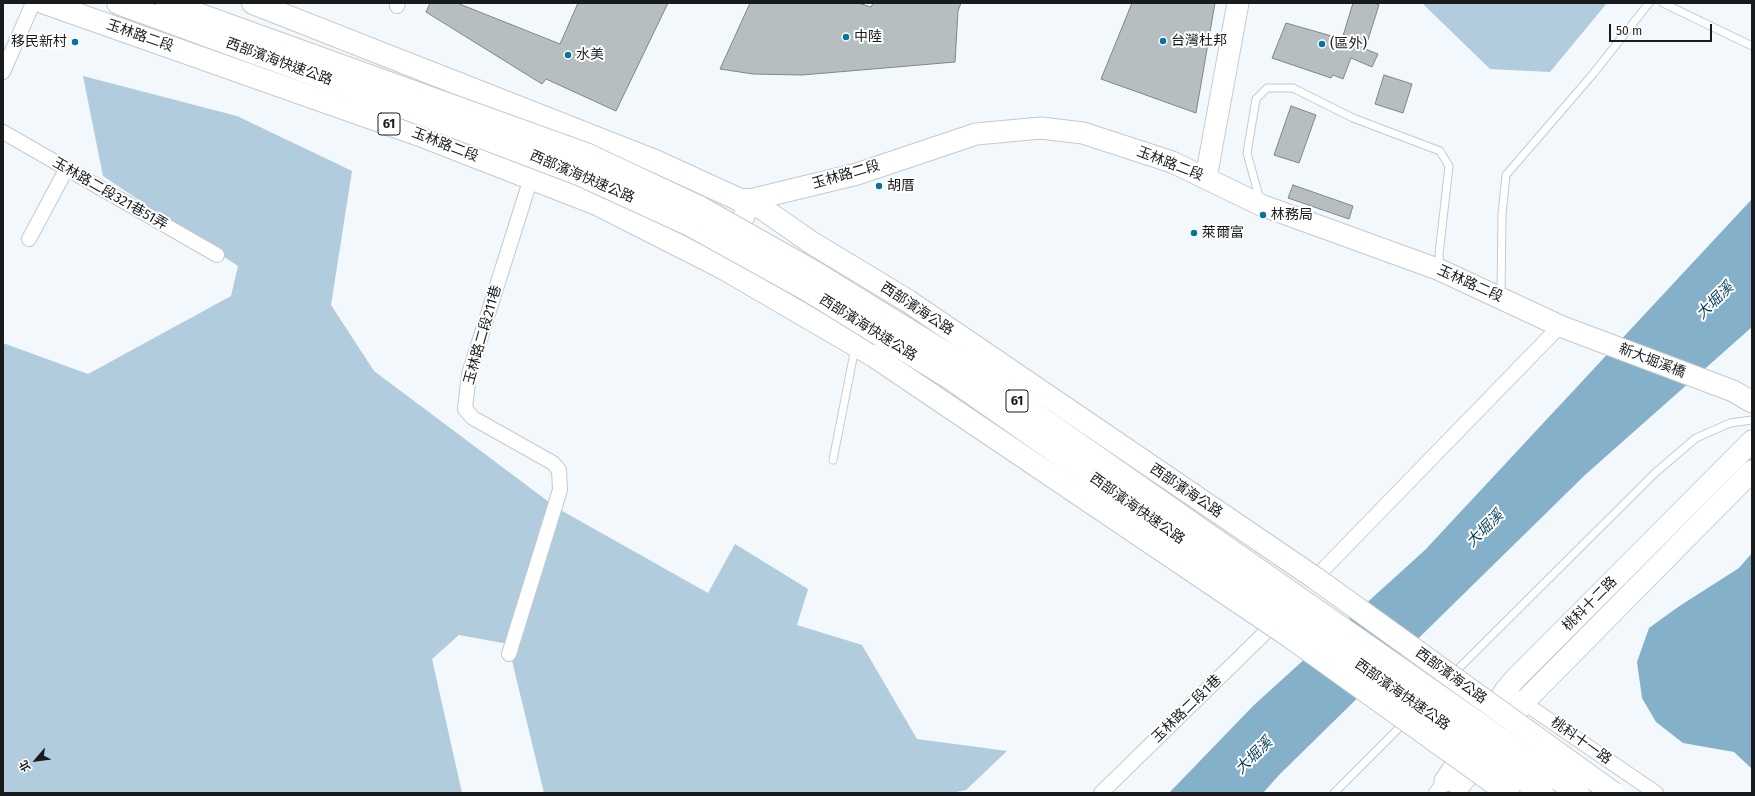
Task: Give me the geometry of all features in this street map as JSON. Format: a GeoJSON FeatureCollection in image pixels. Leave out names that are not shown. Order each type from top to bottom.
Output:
{"type":"FeatureCollection","features":[{"type":"Feature","properties":{"kind":"main road","name":"玉林路二段"},"geometry":{"type":"LineString","coordinates":[[45,3],[425,136],[597,204],[723,268]]}},
{"type":"Feature","properties":{"kind":"main road","name":"西部濱海快速公路"},"geometry":{"type":"LineString","coordinates":[[118,3],[408,99],[586,154],[702,208],[816,273],[966,365],[1578,793]]}},
{"type":"Feature","properties":{"kind":"main road","name":"西部濱海快速公路"},"geometry":{"type":"LineString","coordinates":[[167,3],[408,99],[596,182],[690,225],[809,291],[953,380],[1542,793]]}},
{"type":"Feature","properties":{"kind":"main road","name":"玉林路二段"},"geometry":{"type":"LineString","coordinates":[[253,3],[654,161],[740,200],[750,200]]}},
{"type":"Feature","properties":{"kind":"main road","name":"西部濱海公路"},"geometry":{"type":"LineString","coordinates":[[750,200],[812,243],[908,301],[1315,578],[1613,793]]}},
{"type":"Feature","properties":{"kind":"main road","name":"61"},"geometry":{"type":"LineString","coordinates":[[723,268],[838,328],[865,351],[1273,625],[1508,793]]}},
{"type":"Feature","properties":{"kind":"street"},"geometry":{"type":"LineString","coordinates":[[3,72],[33,3]]}},
{"type":"Feature","properties":{"kind":"street"},"geometry":{"type":"LineString","coordinates":[[1206,178],[1238,3]]}},
{"type":"Feature","properties":{"kind":"street","name":"玉林路二段"},"geometry":{"type":"LineString","coordinates":[[750,200],[857,174],[976,134],[1041,128],[1083,133],[1172,162],[1261,205],[1440,270],[1566,328]]}},
{"type":"Feature","properties":{"kind":"street","name":"玉林路二段321巷51弄"},"geometry":{"type":"LineString","coordinates":[[3,132],[217,255]]}},
{"type":"Feature","properties":{"kind":"street"},"geometry":{"type":"LineString","coordinates":[[29,239],[67,168]]}},
{"type":"Feature","properties":{"kind":"street","name":"玉林路二段211巷"},"geometry":{"type":"LineString","coordinates":[[509,654],[560,490],[559,470],[553,463],[472,418],[465,409],[469,374],[531,178]]}},
{"type":"Feature","properties":{"kind":"street"},"geometry":{"type":"LineString","coordinates":[[723,268],[740,239],[750,200]]}},
{"type":"Feature","properties":{"kind":"street"},"geometry":{"type":"LineString","coordinates":[[1315,578],[1566,328]]}},
{"type":"Feature","properties":{"kind":"street","name":"新大堀溪橋"},"geometry":{"type":"LineString","coordinates":[[1566,328],[1733,391],[1752,402]]}},
{"type":"Feature","properties":{"kind":"street","name":"桃科十二路"},"geometry":{"type":"LineString","coordinates":[[1451,788],[1505,691],[1752,441]]}},
{"type":"Feature","properties":{"kind":"street","name":"桃科十二路"},"geometry":{"type":"LineString","coordinates":[[1451,788],[1524,702],[1752,471]]}},
{"type":"Feature","properties":{"kind":"street","name":"玉林路二段1巷"},"geometry":{"type":"LineString","coordinates":[[1101,793],[1273,625]]}},
{"type":"Feature","properties":{"kind":"street","name":"桃科十一路"},"geometry":{"type":"LineString","coordinates":[[1505,691],[1524,702],[1656,793]]}},
{"type":"Feature","properties":{"kind":"lane"},"geometry":{"type":"LineString","coordinates":[[1501,298],[1502,214],[1506,175],[1593,74],[1649,3]]}},
{"type":"Feature","properties":{"kind":"lane"},"geometry":{"type":"LineString","coordinates":[[1663,3],[1752,46]]}},
{"type":"Feature","properties":{"kind":"lane"},"geometry":{"type":"LineString","coordinates":[[1261,205],[1247,153],[1256,99],[1267,88],[1293,88],[1353,118],[1440,150],[1449,166],[1439,254],[1440,270]]}},
{"type":"Feature","properties":{"kind":"lane"},"geometry":{"type":"LineString","coordinates":[[838,328],[851,306]]}},
{"type":"Feature","properties":{"kind":"lane"},"geometry":{"type":"LineString","coordinates":[[833,460],[865,351]]}},
{"type":"Feature","properties":{"kind":"lane"},"geometry":{"type":"LineString","coordinates":[[1443,684],[1655,473],[1696,438],[1730,423],[1752,420]]}},
{"type":"Feature","properties":{"kind":"lane"},"geometry":{"type":"LineString","coordinates":[[1334,793],[1437,690]]}},
{"type":"Feature","properties":{"kind":"shaded area"},"geometry":{"type":"Polygon","coordinates":[[[1422,3],[1607,3],[1550,72],[1490,69],[1422,3]]]}},
{"type":"Feature","properties":{"kind":"shaded area"},"geometry":{"type":"Polygon","coordinates":[[[83,76],[237,116],[352,171],[331,305],[374,371],[557,508],[708,593],[735,544],[808,589],[797,625],[862,645],[917,739],[1007,751],[966,790],[951,793],[544,793],[508,644],[459,635],[432,659],[462,793],[3,793],[3,343],[88,374],[231,296],[238,266],[103,176],[83,76]]]}},
{"type":"Feature","properties":{"kind":"water","name":"大堀溪"},"geometry":{"type":"Polygon","coordinates":[[[1752,199],[1752,327],[1585,475],[1279,775],[1263,793],[1169,793],[1254,705],[1425,550],[1752,199]]]}},
{"type":"Feature","properties":{"kind":"water"},"geometry":{"type":"Polygon","coordinates":[[[1752,553],[1752,769],[1734,752],[1683,743],[1656,722],[1642,698],[1637,662],[1649,628],[1678,607],[1739,568],[1752,553]]]}},
{"type":"Feature","properties":{"kind":"building","name":"水美"},"geometry":{"type":"Polygon","coordinates":[[[430,3],[457,3],[560,44],[578,3],[668,3],[616,111],[546,79],[542,84],[426,12],[430,3]]]}},
{"type":"Feature","properties":{"kind":"building","name":"中陸"},"geometry":{"type":"Polygon","coordinates":[[[750,3],[858,3],[871,7],[873,3],[961,3],[958,11],[955,62],[802,75],[753,74],[720,69],[750,3]]]}},
{"type":"Feature","properties":{"kind":"building","name":"台灣杜邦"},"geometry":{"type":"Polygon","coordinates":[[[1132,3],[1215,3],[1196,113],[1101,79],[1132,3]]]}},
{"type":"Feature","properties":{"kind":"building","name":"(區外)"},"geometry":{"type":"Polygon","coordinates":[[[1353,3],[1373,3],[1379,5],[1365,49],[1378,54],[1372,67],[1351,58],[1343,79],[1333,75],[1331,78],[1272,58],[1286,23],[1342,39],[1353,3]]]}},
{"type":"Feature","properties":{"kind":"building"},"geometry":{"type":"Polygon","coordinates":[[[1384,75],[1412,84],[1403,113],[1375,104],[1384,75]]]}},
{"type":"Feature","properties":{"kind":"building"},"geometry":{"type":"Polygon","coordinates":[[[1291,106],[1316,115],[1299,163],[1274,155],[1291,106]]]}},
{"type":"Feature","properties":{"kind":"building"},"geometry":{"type":"Polygon","coordinates":[[[1293,185],[1353,206],[1349,219],[1288,198],[1293,185]]]}},
{"type":"Feature","properties":{"kind":"place","name":"中陸"},"geometry":{"type":"Point","coordinates":[846,37]}},
{"type":"Feature","properties":{"kind":"place","name":"台灣杜邦"},"geometry":{"type":"Point","coordinates":[1163,41]}},
{"type":"Feature","properties":{"kind":"place","name":"移民新村"},"geometry":{"type":"Point","coordinates":[75,42]}},
{"type":"Feature","properties":{"kind":"place","name":"(區外)"},"geometry":{"type":"Point","coordinates":[1322,44]}},
{"type":"Feature","properties":{"kind":"place","name":"水美"},"geometry":{"type":"Point","coordinates":[568,55]}},
{"type":"Feature","properties":{"kind":"place","name":"胡厝"},"geometry":{"type":"Point","coordinates":[879,186]}},
{"type":"Feature","properties":{"kind":"place","name":"林務局"},"geometry":{"type":"Point","coordinates":[1263,215]}},
{"type":"Feature","properties":{"kind":"place","name":"萊爾富"},"geometry":{"type":"Point","coordinates":[1194,233]}}]}
